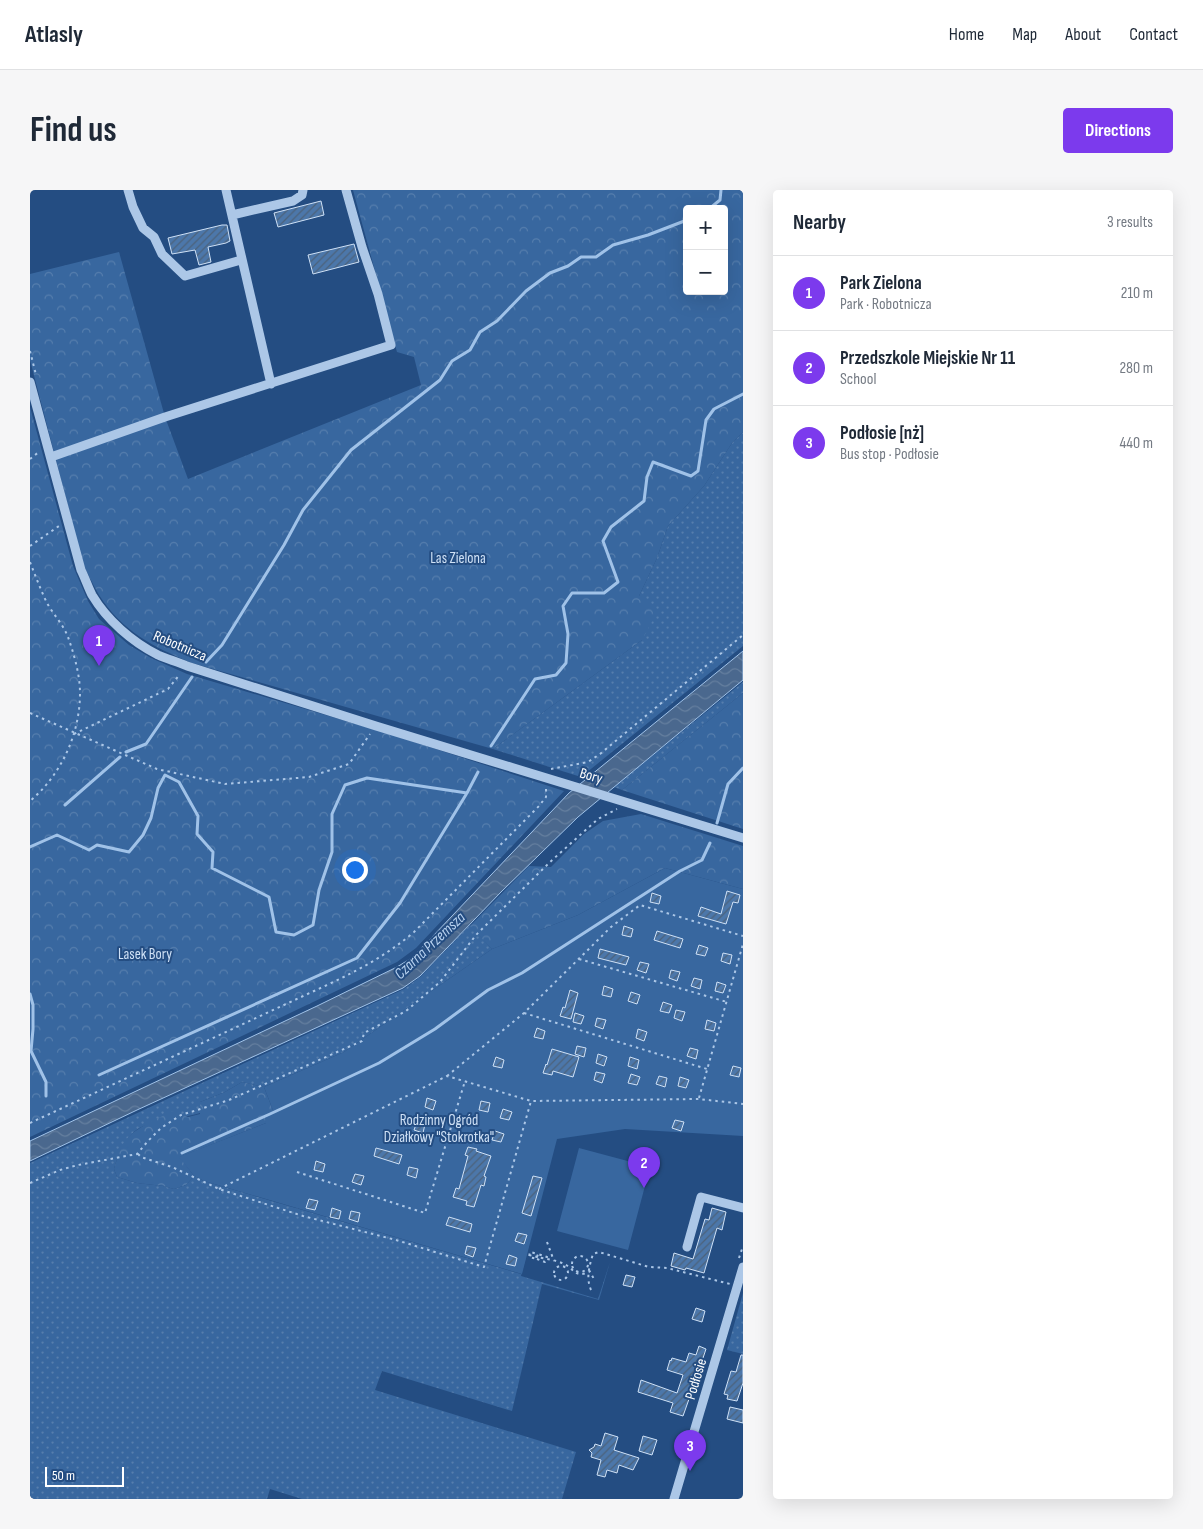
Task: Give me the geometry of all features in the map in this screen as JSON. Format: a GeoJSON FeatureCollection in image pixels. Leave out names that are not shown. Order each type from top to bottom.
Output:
{"type":"FeatureCollection","features":[{"type":"Feature","properties":{"kind":"street"},"geometry":{"type":"LineString","coordinates":[[128,190],[133,207],[143,228],[154,237],[162,254],[184,276],[241,260]]}},
{"type":"Feature","properties":{"kind":"street"},"geometry":{"type":"LineString","coordinates":[[226,190],[271,384]]}},
{"type":"Feature","properties":{"kind":"street"},"geometry":{"type":"LineString","coordinates":[[232,215],[293,201],[302,195],[303,190]]}},
{"type":"Feature","properties":{"kind":"street"},"geometry":{"type":"LineString","coordinates":[[51,458],[165,417],[391,345],[378,294],[346,190]]}},
{"type":"Feature","properties":{"kind":"street","name":"Robotnicza"},"geometry":{"type":"LineString","coordinates":[[30,382],[81,570],[91,594],[103,611],[126,633],[138,643],[160,656],[187,666],[376,726],[430,741]]}},
{"type":"Feature","properties":{"kind":"street","name":"Bory"},"geometry":{"type":"LineString","coordinates":[[430,741],[547,773],[743,838]]}},
{"type":"Feature","properties":{"kind":"street"},"geometry":{"type":"LineString","coordinates":[[687,1247],[701,1197],[743,1208]]}},
{"type":"Feature","properties":{"kind":"street","name":"Podłosie"},"geometry":{"type":"LineString","coordinates":[[674,1499],[743,1267]]}},
{"type":"Feature","properties":{"kind":"path"},"geometry":{"type":"LineString","coordinates":[[30,546],[68,521]]}},
{"type":"Feature","properties":{"kind":"path"},"geometry":{"type":"LineString","coordinates":[[30,562],[46,600],[67,636],[78,672],[80,693],[74,734],[64,760],[43,790],[30,801]]}},
{"type":"Feature","properties":{"kind":"path"},"geometry":{"type":"LineString","coordinates":[[547,773],[582,764],[594,758],[743,635]]}},
{"type":"Feature","properties":{"kind":"path"},"geometry":{"type":"LineString","coordinates":[[74,734],[168,689],[187,666]]}},
{"type":"Feature","properties":{"kind":"path"},"geometry":{"type":"LineString","coordinates":[[30,713],[157,769],[225,784],[309,777],[349,764],[376,726]]}},
{"type":"Feature","properties":{"kind":"path"},"geometry":{"type":"LineString","coordinates":[[30,1123],[328,985],[383,956],[414,932],[539,806],[546,797],[547,791],[545,786]]}},
{"type":"Feature","properties":{"kind":"path"},"geometry":{"type":"LineString","coordinates":[[30,1183],[69,1168],[137,1154],[161,1128],[181,1115],[229,1100],[362,1040],[364,1033],[406,1011],[440,982],[476,934],[598,818],[618,808]]}},
{"type":"Feature","properties":{"kind":"path"},"geometry":{"type":"LineString","coordinates":[[219,1189],[447,1076],[524,1013],[610,927],[640,905],[743,936]]}},
{"type":"Feature","properties":{"kind":"path"},"geometry":{"type":"LineString","coordinates":[[699,1099],[743,944]]}},
{"type":"Feature","properties":{"kind":"path"},"geometry":{"type":"LineString","coordinates":[[579,959],[726,1002]]}},
{"type":"Feature","properties":{"kind":"path"},"geometry":{"type":"LineString","coordinates":[[524,1013],[707,1069]]}},
{"type":"Feature","properties":{"kind":"path"},"geometry":{"type":"LineString","coordinates":[[447,1076],[531,1101],[699,1099],[743,1104]]}},
{"type":"Feature","properties":{"kind":"path"},"geometry":{"type":"LineString","coordinates":[[297,1172],[424,1213],[465,1081]]}},
{"type":"Feature","properties":{"kind":"path"},"geometry":{"type":"LineString","coordinates":[[137,1154],[172,1167],[219,1189],[303,1216],[396,1240],[484,1267],[531,1101]]}},
{"type":"Feature","properties":{"kind":"path"},"geometry":{"type":"LineString","coordinates":[[548,1242],[554,1261]]}},
{"type":"Feature","properties":{"kind":"path"},"geometry":{"type":"LineString","coordinates":[[530,1255],[565,1264],[566,1267],[582,1275],[588,1269],[593,1254],[599,1252],[649,1268],[667,1268],[732,1284]]}},
{"type":"Feature","properties":{"kind":"path"},"geometry":{"type":"LineString","coordinates":[[588,1269],[578,1272],[573,1266],[573,1261],[582,1257],[587,1262],[588,1269],[588,1283],[591,1290]]}},
{"type":"Feature","properties":{"kind":"path"},"geometry":{"type":"LineString","coordinates":[[558,1267],[566,1267],[568,1271],[567,1278],[562,1281],[558,1280],[554,1274],[555,1270],[558,1267]]}},
{"type":"Feature","properties":{"kind":"path"},"geometry":{"type":"LineString","coordinates":[[588,1269],[594,1279]]}},
{"type":"Feature","properties":{"kind":"green space","name":"Las Zielona"},"geometry":{"type":"Polygon","coordinates":[[[353,190],[743,190],[743,432],[732,443],[704,486],[668,526],[657,558],[639,596],[658,610],[642,640],[493,749],[192,663],[164,651],[140,637],[118,619],[99,595],[83,564],[30,360],[30,274],[119,252],[165,417],[188,479],[421,385],[414,357],[397,352],[353,190]]]}},
{"type":"Feature","properties":{"kind":"green space","name":"Lasek Bory"},"geometry":{"type":"Polygon","coordinates":[[[30,407],[73,566],[88,601],[99,619],[129,645],[151,658],[187,674],[393,735],[564,791],[416,948],[397,962],[30,1137],[30,407]]]}},
{"type":"Feature","properties":{"kind":"green space"},"geometry":{"type":"Polygon","coordinates":[[[743,432],[743,646],[581,777],[493,749],[642,640],[639,596],[657,558],[668,526],[704,486],[732,443],[743,432]]]}},
{"type":"Feature","properties":{"kind":"green space"},"geometry":{"type":"Polygon","coordinates":[[[743,682],[743,693],[622,790],[614,787],[743,682]]]}},
{"type":"Feature","properties":{"kind":"green space"},"geometry":{"type":"Polygon","coordinates":[[[743,693],[743,829],[622,790],[743,693]]]}},
{"type":"Feature","properties":{"kind":"green space"},"geometry":{"type":"Polygon","coordinates":[[[641,814],[743,846],[743,889],[665,868],[578,915],[492,949],[470,926],[529,866],[551,867],[584,834],[603,821],[641,814]]]}},
{"type":"Feature","properties":{"kind":"green space","name":"Rodzinny Ogród Działkowy \"Stokrotka\""},"geometry":{"type":"Polygon","coordinates":[[[665,868],[743,889],[743,1136],[625,1129],[557,1139],[522,1274],[204,1181],[194,1176],[179,1157],[266,1123],[265,1118],[274,1113],[264,1087],[344,1052],[492,949],[578,915],[665,868]]]}},
{"type":"Feature","properties":{"kind":"green space"},"geometry":{"type":"Polygon","coordinates":[[[470,925],[492,949],[344,1052],[264,1087],[242,1082],[225,1092],[200,1102],[200,1113],[146,1125],[128,1138],[114,1169],[117,1177],[137,1183],[174,1189],[186,1185],[194,1176],[204,1181],[521,1274],[531,1237],[521,1276],[598,1299],[610,1262],[599,1300],[542,1284],[512,1411],[382,1371],[375,1390],[576,1452],[562,1499],[302,1499],[270,1489],[267,1499],[30,1499],[30,1163],[404,989],[420,977],[470,925]]]}},
{"type":"Feature","properties":{"kind":"green space"},"geometry":{"type":"Polygon","coordinates":[[[242,1082],[264,1087],[274,1113],[266,1123],[180,1157],[194,1176],[186,1185],[174,1189],[137,1183],[117,1177],[114,1169],[120,1150],[130,1135],[148,1123],[173,1111],[188,1117],[200,1114],[200,1102],[225,1092],[242,1082]]]}},
{"type":"Feature","properties":{"kind":"green space"},"geometry":{"type":"Polygon","coordinates":[[[579,1148],[650,1167],[628,1250],[557,1231],[579,1148]]]}},
{"type":"Feature","properties":{"kind":"green space"},"geometry":{"type":"Polygon","coordinates":[[[743,1293],[743,1354],[727,1350],[743,1293]]]}},
{"type":"Feature","properties":{"kind":"water","name":"Czarna Przemsza"},"geometry":{"type":"Polygon","coordinates":[[[743,651],[743,680],[578,817],[501,892],[420,976],[403,988],[30,1161],[30,1141],[317,1006],[397,967],[413,957],[569,793],[743,651]]]}},
{"type":"Feature","properties":{"kind":"building"},"geometry":{"type":"Polygon","coordinates":[[[321,201],[324,215],[278,227],[274,213],[321,201]]]}},
{"type":"Feature","properties":{"kind":"building"},"geometry":{"type":"Polygon","coordinates":[[[227,225],[230,241],[208,247],[211,262],[199,265],[195,250],[172,254],[168,238],[227,225]]]}},
{"type":"Feature","properties":{"kind":"building"},"geometry":{"type":"Polygon","coordinates":[[[354,244],[359,262],[313,274],[308,255],[354,244]]]}},
{"type":"Feature","properties":{"kind":"building"},"geometry":{"type":"Polygon","coordinates":[[[727,891],[740,895],[738,903],[733,902],[726,924],[698,916],[701,907],[721,914],[727,891]]]}},
{"type":"Feature","properties":{"kind":"building"},"geometry":{"type":"Polygon","coordinates":[[[652,893],[661,896],[659,904],[650,902],[652,893]]]}},
{"type":"Feature","properties":{"kind":"building"},"geometry":{"type":"Polygon","coordinates":[[[624,926],[633,929],[631,937],[622,935],[624,926]]]}},
{"type":"Feature","properties":{"kind":"building"},"geometry":{"type":"Polygon","coordinates":[[[657,931],[683,939],[680,948],[654,940],[657,931]]]}},
{"type":"Feature","properties":{"kind":"building"},"geometry":{"type":"Polygon","coordinates":[[[699,945],[708,948],[705,956],[696,954],[699,945]]]}},
{"type":"Feature","properties":{"kind":"building"},"geometry":{"type":"Polygon","coordinates":[[[600,949],[629,957],[626,965],[598,958],[600,949]]]}},
{"type":"Feature","properties":{"kind":"building"},"geometry":{"type":"Polygon","coordinates":[[[723,953],[732,955],[730,964],[721,961],[723,953]]]}},
{"type":"Feature","properties":{"kind":"building"},"geometry":{"type":"Polygon","coordinates":[[[640,962],[649,964],[646,973],[637,970],[640,962]]]}},
{"type":"Feature","properties":{"kind":"building"},"geometry":{"type":"Polygon","coordinates":[[[671,970],[680,972],[677,981],[669,978],[671,970]]]}},
{"type":"Feature","properties":{"kind":"building"},"geometry":{"type":"Polygon","coordinates":[[[694,978],[702,980],[700,989],[691,986],[694,978]]]}},
{"type":"Feature","properties":{"kind":"building"},"geometry":{"type":"Polygon","coordinates":[[[717,982],[726,985],[723,993],[715,991],[717,982]]]}},
{"type":"Feature","properties":{"kind":"building"},"geometry":{"type":"Polygon","coordinates":[[[604,986],[613,989],[611,997],[602,995],[604,986]]]}},
{"type":"Feature","properties":{"kind":"building"},"geometry":{"type":"Polygon","coordinates":[[[570,990],[578,993],[571,1019],[560,1016],[563,1007],[565,1008],[570,990]]]}},
{"type":"Feature","properties":{"kind":"building"},"geometry":{"type":"Polygon","coordinates":[[[631,992],[640,995],[637,1004],[628,1001],[631,992]]]}},
{"type":"Feature","properties":{"kind":"building"},"geometry":{"type":"Polygon","coordinates":[[[663,1002],[672,1005],[669,1013],[660,1011],[663,1002]]]}},
{"type":"Feature","properties":{"kind":"building"},"geometry":{"type":"Polygon","coordinates":[[[676,1010],[685,1012],[682,1021],[674,1018],[676,1010]]]}},
{"type":"Feature","properties":{"kind":"building"},"geometry":{"type":"Polygon","coordinates":[[[575,1013],[584,1016],[581,1024],[573,1022],[575,1013]]]}},
{"type":"Feature","properties":{"kind":"building"},"geometry":{"type":"Polygon","coordinates":[[[597,1018],[606,1020],[603,1029],[595,1026],[597,1018]]]}},
{"type":"Feature","properties":{"kind":"building"},"geometry":{"type":"Polygon","coordinates":[[[707,1020],[716,1023],[714,1031],[705,1029],[707,1020]]]}},
{"type":"Feature","properties":{"kind":"building"},"geometry":{"type":"Polygon","coordinates":[[[537,1028],[545,1031],[543,1039],[534,1037],[537,1028]]]}},
{"type":"Feature","properties":{"kind":"building"},"geometry":{"type":"Polygon","coordinates":[[[638,1029],[647,1032],[644,1041],[636,1038],[638,1029]]]}},
{"type":"Feature","properties":{"kind":"building"},"geometry":{"type":"Polygon","coordinates":[[[577,1046],[586,1048],[584,1057],[575,1054],[577,1046]]]}},
{"type":"Feature","properties":{"kind":"building"},"geometry":{"type":"Polygon","coordinates":[[[690,1048],[698,1050],[696,1059],[687,1056],[690,1048]]]}},
{"type":"Feature","properties":{"kind":"building"},"geometry":{"type":"Polygon","coordinates":[[[552,1049],[579,1057],[573,1077],[553,1071],[552,1075],[543,1073],[552,1049]]]}},
{"type":"Feature","properties":{"kind":"building"},"geometry":{"type":"Polygon","coordinates":[[[598,1054],[607,1057],[604,1066],[596,1063],[598,1054]]]}},
{"type":"Feature","properties":{"kind":"building"},"geometry":{"type":"Polygon","coordinates":[[[496,1057],[504,1060],[502,1068],[493,1066],[496,1057]]]}},
{"type":"Feature","properties":{"kind":"building"},"geometry":{"type":"Polygon","coordinates":[[[630,1057],[639,1060],[637,1069],[628,1066],[630,1057]]]}},
{"type":"Feature","properties":{"kind":"building"},"geometry":{"type":"Polygon","coordinates":[[[733,1066],[741,1068],[739,1077],[730,1075],[733,1066]]]}},
{"type":"Feature","properties":{"kind":"building"},"geometry":{"type":"Polygon","coordinates":[[[596,1072],[605,1074],[602,1083],[594,1080],[596,1072]]]}},
{"type":"Feature","properties":{"kind":"building"},"geometry":{"type":"Polygon","coordinates":[[[631,1074],[640,1077],[637,1085],[628,1083],[631,1074]]]}},
{"type":"Feature","properties":{"kind":"building"},"geometry":{"type":"Polygon","coordinates":[[[659,1076],[667,1078],[665,1087],[656,1084],[659,1076]]]}},
{"type":"Feature","properties":{"kind":"building"},"geometry":{"type":"Polygon","coordinates":[[[680,1077],[689,1080],[686,1088],[678,1086],[680,1077]]]}},
{"type":"Feature","properties":{"kind":"building"},"geometry":{"type":"Polygon","coordinates":[[[427,1098],[436,1101],[433,1110],[425,1107],[427,1098]]]}},
{"type":"Feature","properties":{"kind":"building"},"geometry":{"type":"Polygon","coordinates":[[[481,1101],[490,1103],[488,1112],[479,1110],[481,1101]]]}},
{"type":"Feature","properties":{"kind":"building"},"geometry":{"type":"Polygon","coordinates":[[[503,1109],[512,1112],[509,1120],[500,1118],[503,1109]]]}},
{"type":"Feature","properties":{"kind":"building"},"geometry":{"type":"Polygon","coordinates":[[[675,1120],[684,1122],[681,1131],[672,1128],[675,1120]]]}},
{"type":"Feature","properties":{"kind":"building"},"geometry":{"type":"Polygon","coordinates":[[[417,1122],[425,1124],[423,1133],[414,1130],[417,1122]]]}},
{"type":"Feature","properties":{"kind":"building"},"geometry":{"type":"Polygon","coordinates":[[[495,1131],[504,1134],[501,1142],[492,1140],[495,1131]]]}},
{"type":"Feature","properties":{"kind":"building"},"geometry":{"type":"Polygon","coordinates":[[[468,1147],[491,1156],[484,1176],[486,1177],[484,1186],[481,1185],[474,1207],[466,1205],[467,1201],[453,1197],[456,1188],[459,1189],[468,1156],[465,1155],[468,1147]]]}},
{"type":"Feature","properties":{"kind":"building"},"geometry":{"type":"Polygon","coordinates":[[[376,1148],[402,1155],[399,1164],[374,1156],[376,1148]]]}},
{"type":"Feature","properties":{"kind":"building"},"geometry":{"type":"Polygon","coordinates":[[[316,1161],[325,1164],[323,1172],[314,1170],[316,1161]]]}},
{"type":"Feature","properties":{"kind":"building"},"geometry":{"type":"Polygon","coordinates":[[[409,1167],[418,1169],[416,1178],[407,1175],[409,1167]]]}},
{"type":"Feature","properties":{"kind":"building"},"geometry":{"type":"Polygon","coordinates":[[[355,1174],[364,1176],[361,1185],[352,1182],[355,1174]]]}},
{"type":"Feature","properties":{"kind":"building"},"geometry":{"type":"Polygon","coordinates":[[[533,1176],[542,1178],[531,1216],[522,1213],[533,1176]]]}},
{"type":"Feature","properties":{"kind":"building"},"geometry":{"type":"Polygon","coordinates":[[[309,1199],[318,1201],[315,1210],[306,1208],[309,1199]]]}},
{"type":"Feature","properties":{"kind":"building"},"geometry":{"type":"Polygon","coordinates":[[[332,1208],[341,1211],[339,1219],[330,1217],[332,1208]]]}},
{"type":"Feature","properties":{"kind":"building"},"geometry":{"type":"Polygon","coordinates":[[[712,1208],[726,1212],[722,1230],[717,1228],[704,1273],[671,1266],[674,1253],[693,1259],[705,1219],[709,1220],[712,1208]]]}},
{"type":"Feature","properties":{"kind":"building"},"geometry":{"type":"Polygon","coordinates":[[[351,1211],[360,1213],[358,1222],[349,1219],[351,1211]]]}},
{"type":"Feature","properties":{"kind":"building"},"geometry":{"type":"Polygon","coordinates":[[[449,1217],[472,1224],[470,1232],[446,1225],[449,1217]]]}},
{"type":"Feature","properties":{"kind":"building"},"geometry":{"type":"Polygon","coordinates":[[[518,1233],[527,1235],[524,1244],[515,1241],[518,1233]]]}},
{"type":"Feature","properties":{"kind":"building"},"geometry":{"type":"Polygon","coordinates":[[[467,1246],[476,1248],[473,1257],[465,1254],[467,1246]]]}},
{"type":"Feature","properties":{"kind":"building"},"geometry":{"type":"Polygon","coordinates":[[[509,1255],[517,1258],[515,1266],[506,1264],[509,1255]]]}},
{"type":"Feature","properties":{"kind":"building"},"geometry":{"type":"Polygon","coordinates":[[[626,1275],[635,1277],[632,1287],[623,1285],[626,1275]]]}},
{"type":"Feature","properties":{"kind":"building"},"geometry":{"type":"Polygon","coordinates":[[[696,1308],[705,1311],[702,1322],[692,1319],[696,1308]]]}},
{"type":"Feature","properties":{"kind":"building"},"geometry":{"type":"Polygon","coordinates":[[[699,1346],[706,1349],[701,1364],[699,1363],[692,1385],[694,1385],[683,1416],[670,1412],[673,1403],[638,1392],[641,1380],[677,1393],[683,1375],[667,1370],[670,1360],[672,1358],[686,1362],[689,1353],[696,1355],[699,1346]]]}},
{"type":"Feature","properties":{"kind":"building"},"geometry":{"type":"Polygon","coordinates":[[[741,1355],[743,1355],[743,1383],[737,1401],[727,1399],[728,1395],[724,1394],[731,1371],[736,1372],[741,1355]]]}},
{"type":"Feature","properties":{"kind":"building"},"geometry":{"type":"Polygon","coordinates":[[[730,1407],[743,1410],[743,1423],[727,1419],[730,1407]]]}},
{"type":"Feature","properties":{"kind":"building"},"geometry":{"type":"Polygon","coordinates":[[[605,1433],[618,1437],[614,1450],[639,1458],[633,1470],[619,1465],[617,1473],[607,1470],[605,1477],[597,1475],[601,1460],[591,1457],[592,1453],[589,1450],[595,1444],[601,1446],[605,1433]]]}},
{"type":"Feature","properties":{"kind":"building"},"geometry":{"type":"Polygon","coordinates":[[[643,1436],[657,1440],[652,1455],[639,1451],[643,1436]]]}},
{"type":"Feature","properties":{"kind":"waterway"},"geometry":{"type":"LineString","coordinates":[[714,205],[720,200],[721,190]]}},
{"type":"Feature","properties":{"kind":"waterway"},"geometry":{"type":"LineString","coordinates":[[206,662],[222,645],[284,545],[303,510],[351,450],[440,380],[452,361],[470,350],[480,332],[497,321],[526,291],[550,273],[568,266],[581,257],[596,257],[613,245],[648,235],[683,222]]}},
{"type":"Feature","properties":{"kind":"waterway"},"geometry":{"type":"LineString","coordinates":[[491,746],[535,679],[556,675],[566,663],[568,634],[563,606],[572,593],[604,593],[618,582],[603,541],[611,527],[644,501],[647,477],[653,462],[691,476],[698,471],[706,420],[714,409],[743,394]]}},
{"type":"Feature","properties":{"kind":"waterway"},"geometry":{"type":"LineString","coordinates":[[126,752],[146,744],[192,677]]}},
{"type":"Feature","properties":{"kind":"waterway"},"geometry":{"type":"LineString","coordinates":[[65,805],[120,757]]}},
{"type":"Feature","properties":{"kind":"waterway"},"geometry":{"type":"LineString","coordinates":[[717,823],[728,784],[743,768]]}},
{"type":"Feature","properties":{"kind":"waterway"},"geometry":{"type":"LineString","coordinates":[[99,1075],[357,958],[400,903],[478,772]]}},
{"type":"Feature","properties":{"kind":"waterway"},"geometry":{"type":"LineString","coordinates":[[30,847],[57,835],[89,850],[97,845],[129,852],[143,835],[151,818],[158,788],[165,775],[179,782],[198,816],[197,834],[213,852],[212,868],[269,897],[276,932],[294,935],[313,925],[319,890],[332,852],[332,814],[345,785],[367,778],[467,793]]}},
{"type":"Feature","properties":{"kind":"waterway"},"geometry":{"type":"LineString","coordinates":[[182,1153],[379,1063],[435,1029],[488,990],[522,973],[680,871],[702,860],[710,843]]}},
{"type":"Feature","properties":{"kind":"waterway"},"geometry":{"type":"LineString","coordinates":[[30,994],[33,1005],[31,1051],[46,1082],[46,1096]]}},
{"type":"Feature","properties":{"kind":"place","name":"Park Zielona"},"geometry":{"type":"Point","coordinates":[99,666]}},
{"type":"Feature","properties":{"kind":"place","name":"Przedszkole Miejskie Nr 11"},"geometry":{"type":"Point","coordinates":[644,1188]}},
{"type":"Feature","properties":{"kind":"place","name":"Podłosie [nż]"},"geometry":{"type":"Point","coordinates":[690,1471]}}]}
